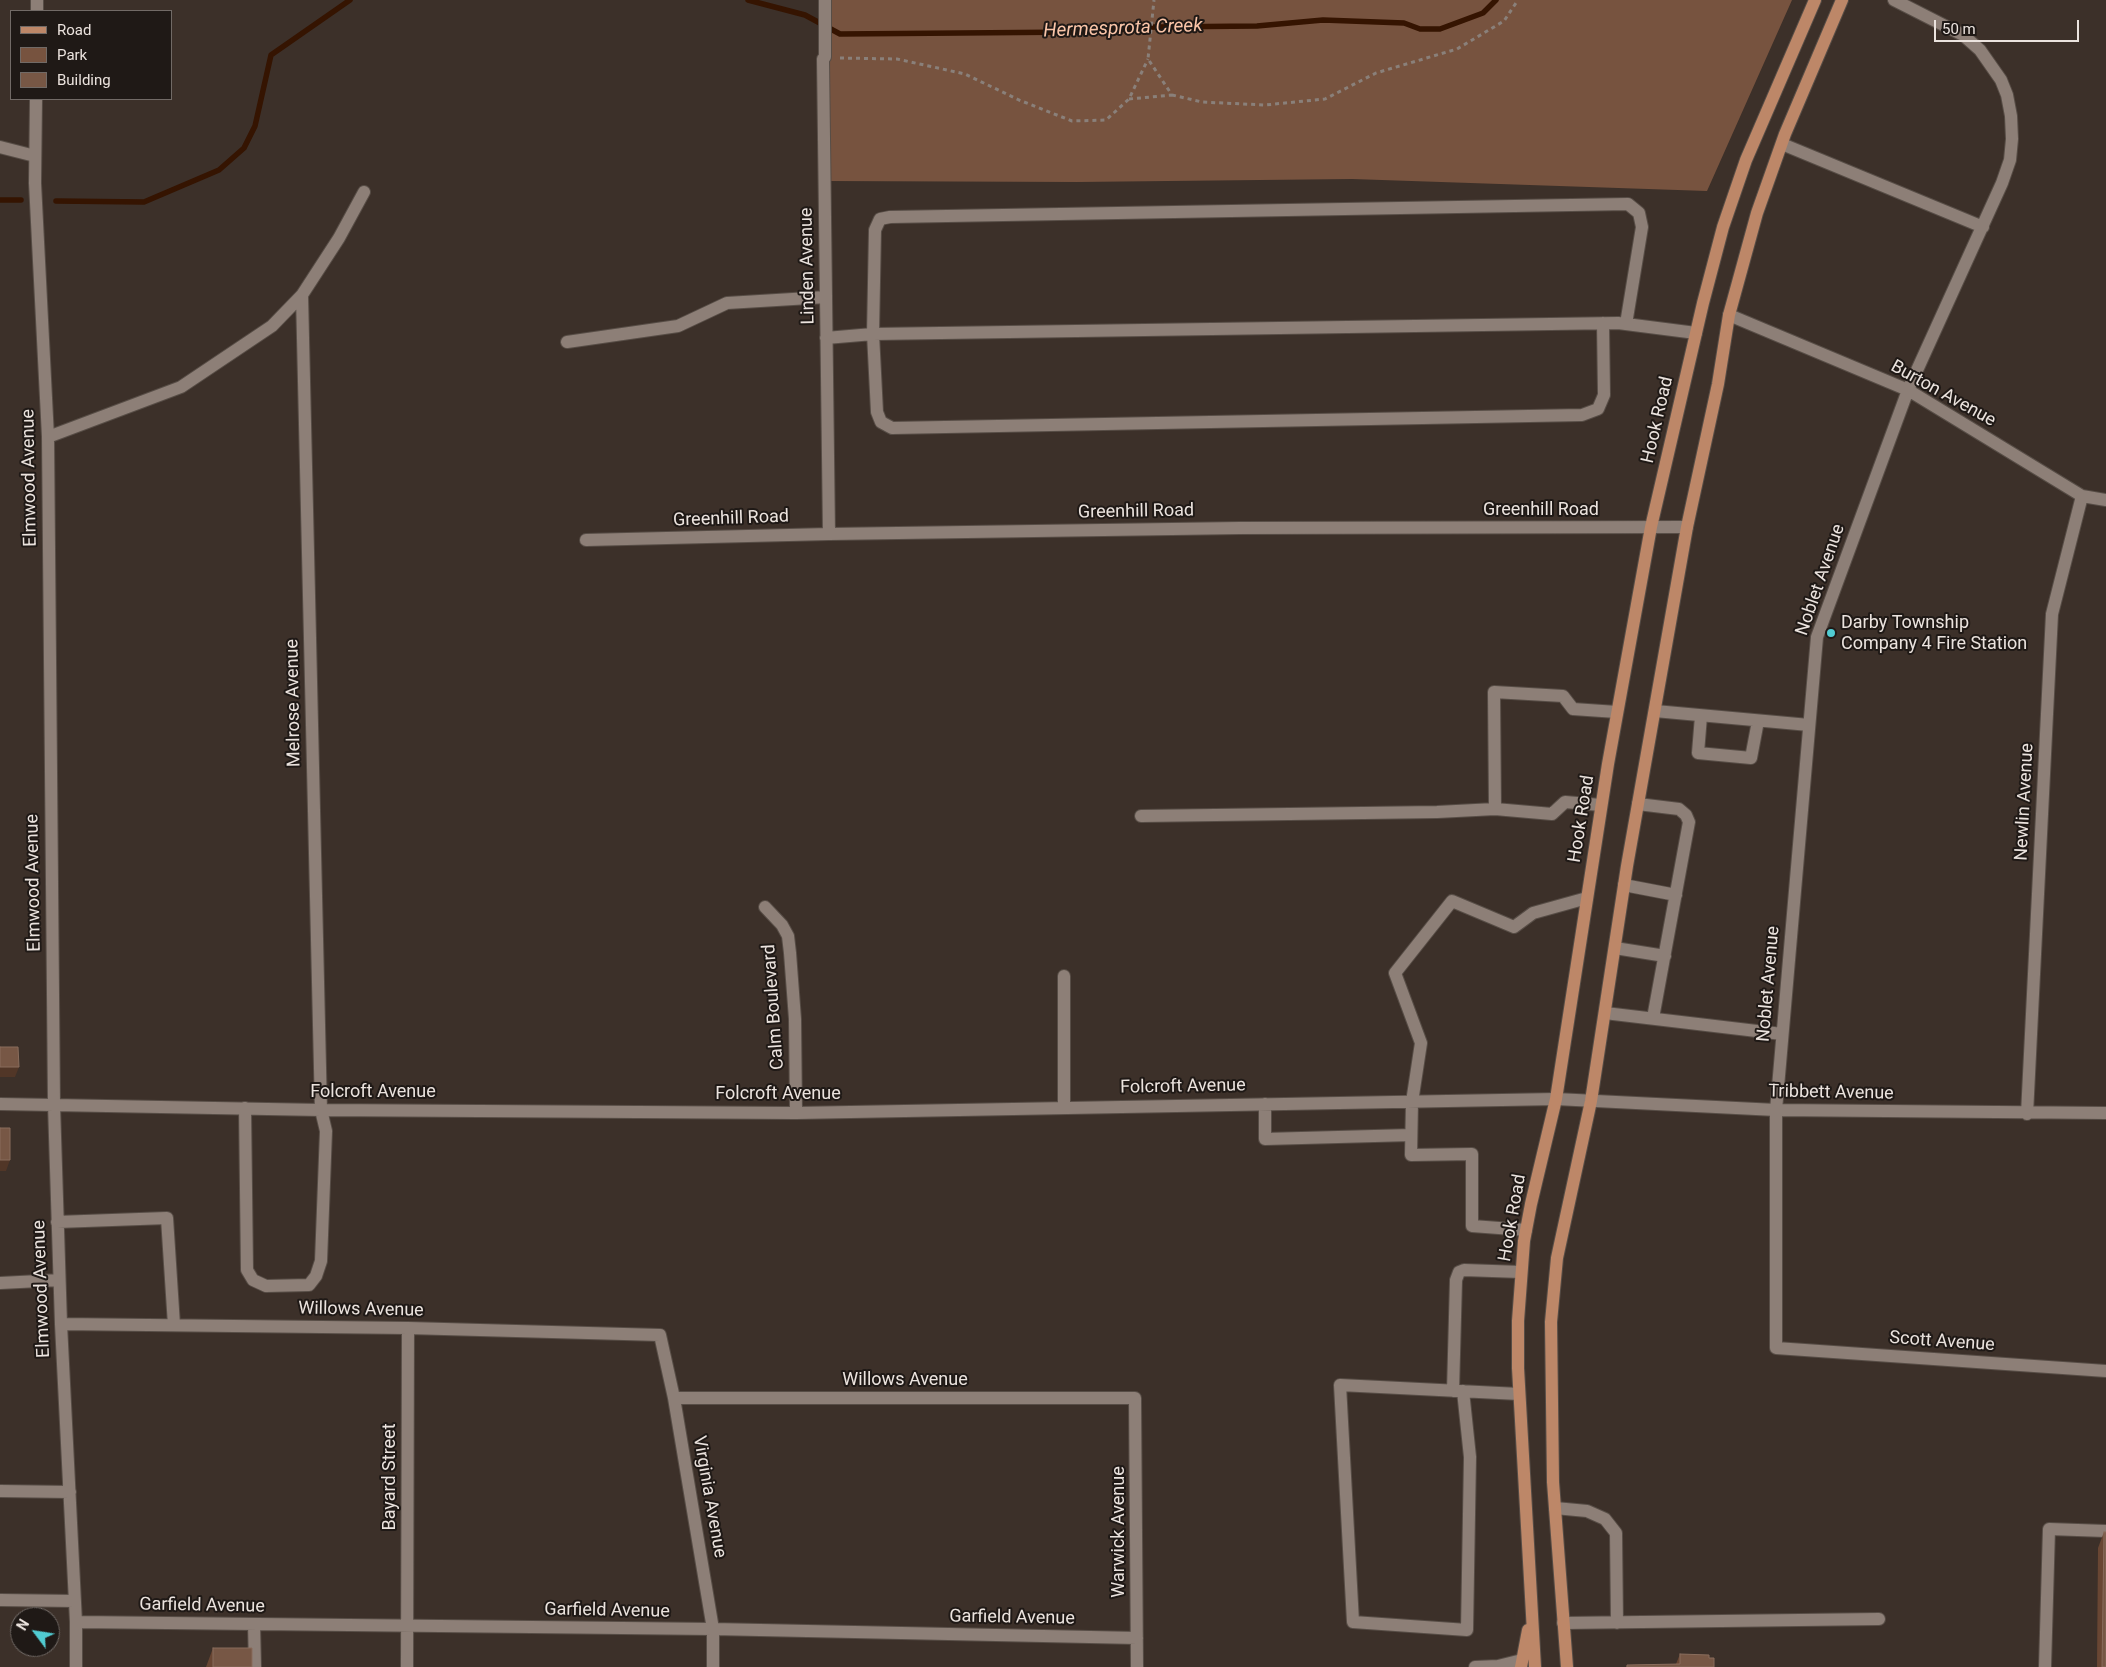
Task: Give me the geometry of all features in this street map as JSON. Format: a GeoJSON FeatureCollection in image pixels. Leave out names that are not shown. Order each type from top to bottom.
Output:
{"type":"FeatureCollection","features":[{"type":"Feature","properties":{"kind":"main road","name":"Hook Road"},"geometry":{"type":"LineString","coordinates":[[1535,1667],[1519,1394],[1518,1321],[1526,1230],[1556,1099],[1601,805],[1651,527],[1696,333],[1723,227],[1746,160],[1815,0]]}},
{"type":"Feature","properties":{"kind":"main road"},"geometry":{"type":"LineString","coordinates":[[1567,1667],[1555,1508],[1551,1322],[1553,1290],[1562,1229],[1591,1101],[1638,804],[1687,527],[1718,384],[1729,315],[1757,212],[1782,144],[1842,0]]}},
{"type":"Feature","properties":{"kind":"main road"},"geometry":{"type":"LineString","coordinates":[[1522,1663],[1532,1613]]}},
{"type":"Feature","properties":{"kind":"street","name":"Linden Avenue"},"geometry":{"type":"LineString","coordinates":[[826,0],[825,58],[823,59],[823,68],[828,534]]}},
{"type":"Feature","properties":{"kind":"street","name":"Noblet Avenue"},"geometry":{"type":"LineString","coordinates":[[1776,1348],[1776,1110],[1817,637],[1908,390],[2002,183],[2010,160],[2011,116],[2007,95],[2001,80],[1990,63],[1963,35],[1894,0]]}},
{"type":"Feature","properties":{"kind":"street","name":"Elmwood Avenue"},"geometry":{"type":"LineString","coordinates":[[36,100],[34,183],[48,438],[54,1105],[59,1280],[76,1622],[76,1667]]}},
{"type":"Feature","properties":{"kind":"street"},"geometry":{"type":"LineString","coordinates":[[1782,144],[1982,227]]}},
{"type":"Feature","properties":{"kind":"street"},"geometry":{"type":"LineString","coordinates":[[0,147],[35,156]]}},
{"type":"Feature","properties":{"kind":"street"},"geometry":{"type":"LineString","coordinates":[[48,438],[181,387],[272,326],[302,295],[339,238],[364,192]]}},
{"type":"Feature","properties":{"kind":"street"},"geometry":{"type":"LineString","coordinates":[[1604,323],[1604,395],[1598,408],[1582,415],[892,428],[881,422],[877,412],[873,334],[875,230],[880,219],[890,217],[1628,204],[1639,212],[1642,228],[1626,324]]}},
{"type":"Feature","properties":{"kind":"street","name":"Melrose Avenue"},"geometry":{"type":"LineString","coordinates":[[245,1108],[248,1270],[253,1280],[266,1286],[310,1285],[316,1276],[321,1261],[326,1131],[321,1110],[302,295]]}},
{"type":"Feature","properties":{"kind":"street"},"geometry":{"type":"LineString","coordinates":[[566,342],[678,326],[727,303],[826,296]]}},
{"type":"Feature","properties":{"kind":"street","name":"Burton Avenue"},"geometry":{"type":"LineString","coordinates":[[1729,315],[1908,390],[2082,496],[2106,500]]}},
{"type":"Feature","properties":{"kind":"street"},"geometry":{"type":"LineString","coordinates":[[826,338],[873,334],[1604,323],[1696,333]]}},
{"type":"Feature","properties":{"kind":"street","name":"Newlin Avenue"},"geometry":{"type":"LineString","coordinates":[[2027,1114],[2052,614],[2082,496]]}},
{"type":"Feature","properties":{"kind":"street","name":"Greenhill Road"},"geometry":{"type":"LineString","coordinates":[[586,540],[828,534],[1240,528],[1687,527]]}},
{"type":"Feature","properties":{"kind":"street"},"geometry":{"type":"LineString","coordinates":[[1495,809],[1494,692],[1563,696],[1573,709],[1617,712]]}},
{"type":"Feature","properties":{"kind":"street"},"geometry":{"type":"LineString","coordinates":[[1655,712],[1809,725]]}},
{"type":"Feature","properties":{"kind":"street"},"geometry":{"type":"LineString","coordinates":[[1701,716],[1698,753],[1752,758],[1758,721]]}},
{"type":"Feature","properties":{"kind":"street"},"geometry":{"type":"LineString","coordinates":[[1140,816],[1437,812],[1495,809],[1552,814],[1565,802],[1601,805]]}},
{"type":"Feature","properties":{"kind":"street"},"geometry":{"type":"LineString","coordinates":[[1638,804],[1679,809],[1686,815],[1689,822],[1653,1018]]}},
{"type":"Feature","properties":{"kind":"street"},"geometry":{"type":"LineString","coordinates":[[1624,885],[1676,895]]}},
{"type":"Feature","properties":{"kind":"street"},"geometry":{"type":"LineString","coordinates":[[1526,1230],[1472,1226],[1472,1154],[1410,1155],[1412,1102],[1421,1043],[1395,973],[1452,901],[1514,927],[1533,913],[1587,898]]}},
{"type":"Feature","properties":{"kind":"street","name":"Calm Boulevard"},"geometry":{"type":"LineString","coordinates":[[765,908],[782,926],[788,936],[796,1019],[796,1112]]}},
{"type":"Feature","properties":{"kind":"street"},"geometry":{"type":"LineString","coordinates":[[1615,948],[1665,956]]}},
{"type":"Feature","properties":{"kind":"street"},"geometry":{"type":"LineString","coordinates":[[1064,976],[1064,1106]]}},
{"type":"Feature","properties":{"kind":"street"},"geometry":{"type":"LineString","coordinates":[[1604,1013],[1782,1034]]}},
{"type":"Feature","properties":{"kind":"street","name":"Folcroft Avenue"},"geometry":{"type":"LineString","coordinates":[[0,1104],[321,1110],[796,1112],[1556,1099]]}},
{"type":"Feature","properties":{"kind":"street","name":"Tribbett Avenue"},"geometry":{"type":"LineString","coordinates":[[1556,1099],[1776,1110],[2027,1114],[2106,1113]]}},
{"type":"Feature","properties":{"kind":"street"},"geometry":{"type":"LineString","coordinates":[[1265,1104],[1265,1139],[1411,1135]]}},
{"type":"Feature","properties":{"kind":"street"},"geometry":{"type":"LineString","coordinates":[[57,1222],[166,1218],[174,1326]]}},
{"type":"Feature","properties":{"kind":"street"},"geometry":{"type":"LineString","coordinates":[[1519,1394],[1458,1391],[1340,1385],[1352,1622],[1467,1630],[1470,1458],[1458,1391],[1456,1280],[1459,1272],[1464,1270],[1521,1272]]}},
{"type":"Feature","properties":{"kind":"street"},"geometry":{"type":"LineString","coordinates":[[0,1283],[59,1280]]}},
{"type":"Feature","properties":{"kind":"street","name":"Willows Avenue"},"geometry":{"type":"LineString","coordinates":[[61,1324],[408,1328],[660,1335]]}},
{"type":"Feature","properties":{"kind":"street","name":"Bayard Street"},"geometry":{"type":"LineString","coordinates":[[407,1667],[408,1328]]}},
{"type":"Feature","properties":{"kind":"street","name":"Virginia Avenue"},"geometry":{"type":"LineString","coordinates":[[660,1335],[674,1398],[713,1630],[713,1667]]}},
{"type":"Feature","properties":{"kind":"street","name":"Scott Avenue"},"geometry":{"type":"LineString","coordinates":[[1776,1348],[2106,1371]]}},
{"type":"Feature","properties":{"kind":"street","name":"Willows Avenue"},"geometry":{"type":"LineString","coordinates":[[674,1398],[1135,1398]]}},
{"type":"Feature","properties":{"kind":"street","name":"Warwick Avenue"},"geometry":{"type":"LineString","coordinates":[[1135,1398],[1137,1667]]}},
{"type":"Feature","properties":{"kind":"street"},"geometry":{"type":"LineString","coordinates":[[0,1491],[70,1492]]}},
{"type":"Feature","properties":{"kind":"street"},"geometry":{"type":"LineString","coordinates":[[1555,1508],[1587,1511],[1605,1519],[1616,1533],[1617,1623]]}},
{"type":"Feature","properties":{"kind":"street"},"geometry":{"type":"LineString","coordinates":[[2045,1667],[2049,1529],[2106,1531]]}},
{"type":"Feature","properties":{"kind":"street"},"geometry":{"type":"LineString","coordinates":[[0,1600],[75,1601]]}},
{"type":"Feature","properties":{"kind":"street"},"geometry":{"type":"LineString","coordinates":[[1563,1624],[1878,1619]]}},
{"type":"Feature","properties":{"kind":"street","name":"Garfield Avenue"},"geometry":{"type":"LineString","coordinates":[[76,1622],[713,1630],[1137,1638]]}},
{"type":"Feature","properties":{"kind":"street"},"geometry":{"type":"LineString","coordinates":[[254,1624],[254,1667]]}},
{"type":"Feature","properties":{"kind":"street"},"geometry":{"type":"LineString","coordinates":[[1475,1667],[1522,1663]]}},
{"type":"Feature","properties":{"kind":"path"},"geometry":{"type":"LineString","coordinates":[[825,58],[897,59],[965,74],[1020,100],[1072,121],[1106,120],[1129,99],[1148,59],[1154,0]]}},
{"type":"Feature","properties":{"kind":"path"},"geometry":{"type":"LineString","coordinates":[[1129,99],[1172,95],[1202,102],[1265,105],[1325,98],[1376,73],[1458,49],[1504,21],[1518,0]]}},
{"type":"Feature","properties":{"kind":"path"},"geometry":{"type":"LineString","coordinates":[[1148,59],[1172,95]]}},
{"type":"Feature","properties":{"kind":"green space"},"geometry":{"type":"Polygon","coordinates":[[[825,0],[1792,0],[1707,191],[1352,179],[1077,182],[824,181],[825,0]]]}},
{"type":"Feature","properties":{"kind":"building"},"geometry":{"type":"Polygon","coordinates":[[[0,1047],[18,1047],[19,1067],[0,1067],[0,1047]]]}},
{"type":"Feature","properties":{"kind":"building"},"geometry":{"type":"Polygon","coordinates":[[[0,1128],[10,1128],[10,1160],[0,1160],[0,1128]]]}},
{"type":"Feature","properties":{"kind":"building"},"geometry":{"type":"Polygon","coordinates":[[[2104,1532],[2106,1532],[2106,1667],[2102,1667],[2104,1532]]]}},
{"type":"Feature","properties":{"kind":"building"},"geometry":{"type":"Polygon","coordinates":[[[213,1648],[252,1648],[252,1667],[213,1667],[213,1648]]]}},
{"type":"Feature","properties":{"kind":"building"},"geometry":{"type":"Polygon","coordinates":[[[1680,1654],[1709,1655],[1709,1658],[1714,1658],[1714,1667],[1627,1667],[1627,1665],[1680,1664],[1680,1654]]]}},
{"type":"Feature","properties":{"kind":"waterway","name":"Hermesprota Creek"},"geometry":{"type":"LineString","coordinates":[[56,201],[144,202],[219,170],[244,148],[255,126],[271,55],[350,0]]}},
{"type":"Feature","properties":{"kind":"waterway","name":"Hermesprota Creek"},"geometry":{"type":"LineString","coordinates":[[748,0],[805,15],[840,34],[1080,32],[1155,27],[1257,26],[1323,20],[1404,23],[1420,29],[1440,29],[1483,13],[1496,0]]}},
{"type":"Feature","properties":{"kind":"waterway","name":"Hermesprota Creek"},"geometry":{"type":"LineString","coordinates":[[0,200],[21,200]]}},
{"type":"Feature","properties":{"kind":"place","name":"Darby Township Company 4 Fire Station"},"geometry":{"type":"Point","coordinates":[1831,633]}}]}
